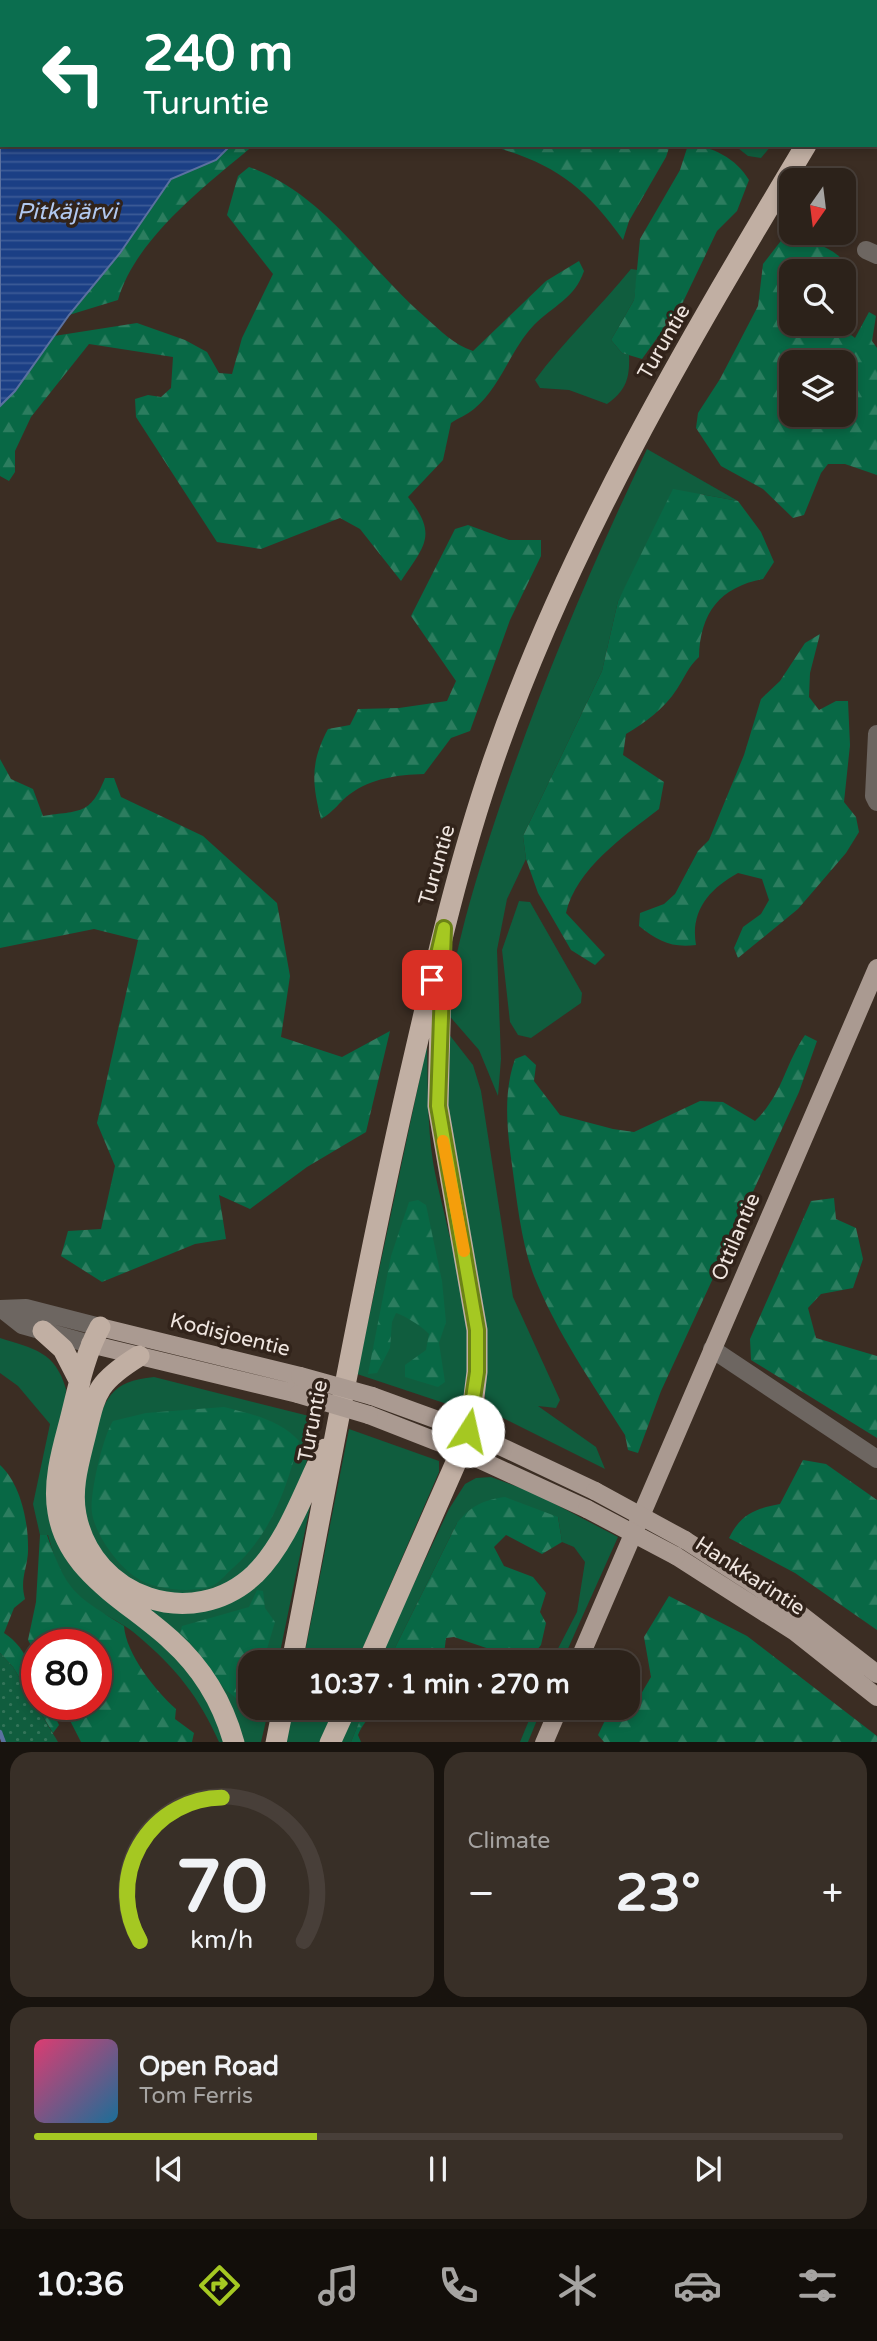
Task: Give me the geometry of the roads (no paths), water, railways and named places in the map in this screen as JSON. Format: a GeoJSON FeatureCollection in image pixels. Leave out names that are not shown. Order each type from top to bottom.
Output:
{"type":"FeatureCollection","features":[{"type":"Feature","properties":{"kind":"highway","name":"Turuntie"},"geometry":{"type":"LineString","coordinates":[[294,1650],[390,1159],[444,928],[493,762],[564,582],[660,397],[805,147]]}},
{"type":"Feature","properties":{"kind":"highway"},"geometry":{"type":"LineString","coordinates":[[373,1650],[461,1451],[468,1431],[477,1372],[477,1330],[438,1106],[444,928]]}},
{"type":"Feature","properties":{"kind":"highway"},"geometry":{"type":"LineString","coordinates":[[43,1331],[64,1349],[88,1386]]}},
{"type":"Feature","properties":{"kind":"highway"},"geometry":{"type":"LineString","coordinates":[[97,1339],[75,1476],[76,1514],[82,1534],[107,1572],[140,1595],[166,1604],[187,1605],[213,1600],[233,1590],[254,1574],[286,1529],[338,1425]]}},
{"type":"Feature","properties":{"kind":"highway"},"geometry":{"type":"LineString","coordinates":[[139,1356],[88,1386],[57,1483],[58,1513],[62,1530],[90,1574],[189,1658],[205,1677],[234,1742]]}},
{"type":"Feature","properties":{"kind":"highway"},"geometry":{"type":"LineString","coordinates":[[276,1742],[281,1720]]}},
{"type":"Feature","properties":{"kind":"highway"},"geometry":{"type":"LineString","coordinates":[[330,1742],[340,1720]]}},
{"type":"Feature","properties":{"kind":"main road","name":"Ottilantie"},"geometry":{"type":"LineString","coordinates":[[583,1650],[635,1523],[877,968]]}},
{"type":"Feature","properties":{"kind":"main road","name":"Kodisjoentie"},"geometry":{"type":"LineString","coordinates":[[97,1339],[139,1356],[372,1396],[468,1431],[595,1491]]}},
{"type":"Feature","properties":{"kind":"main road","name":"Kodisjoentie"},"geometry":{"type":"LineString","coordinates":[[97,1339],[299,1385],[461,1451],[587,1509]]}},
{"type":"Feature","properties":{"kind":"main road","name":"Hankkarintie"},"geometry":{"type":"LineString","coordinates":[[595,1491],[680,1548],[795,1632],[877,1697]]}},
{"type":"Feature","properties":{"kind":"main road","name":"Hankkarintie"},"geometry":{"type":"LineString","coordinates":[[587,1509],[680,1548],[800,1614],[877,1674]]}},
{"type":"Feature","properties":{"kind":"main road"},"geometry":{"type":"LineString","coordinates":[[544,1742],[554,1720]]}},
{"type":"Feature","properties":{"kind":"street"},"geometry":{"type":"LineString","coordinates":[[877,734],[874,769],[877,802]]}},
{"type":"Feature","properties":{"kind":"street","name":"Kodisjoentie"},"geometry":{"type":"LineString","coordinates":[[1,1310],[26,1308],[97,1339]]}},
{"type":"Feature","properties":{"kind":"street","name":"Kodisjoentie"},"geometry":{"type":"LineString","coordinates":[[1,1310],[22,1325],[97,1339]]}},
{"type":"Feature","properties":{"kind":"street"},"geometry":{"type":"LineString","coordinates":[[712,1349],[877,1459]]}},
{"type":"Feature","properties":{"kind":"water","name":"Pitkäjärvi"},"geometry":{"type":"Polygon","coordinates":[[[0,147],[229,147],[216,160],[171,179],[120,253],[69,315],[15,391],[0,406],[0,147]]]}},
{"type":"Feature","properties":{"kind":"waterway"},"geometry":{"type":"LineString","coordinates":[[0,1732],[4,1742]]}}]}
